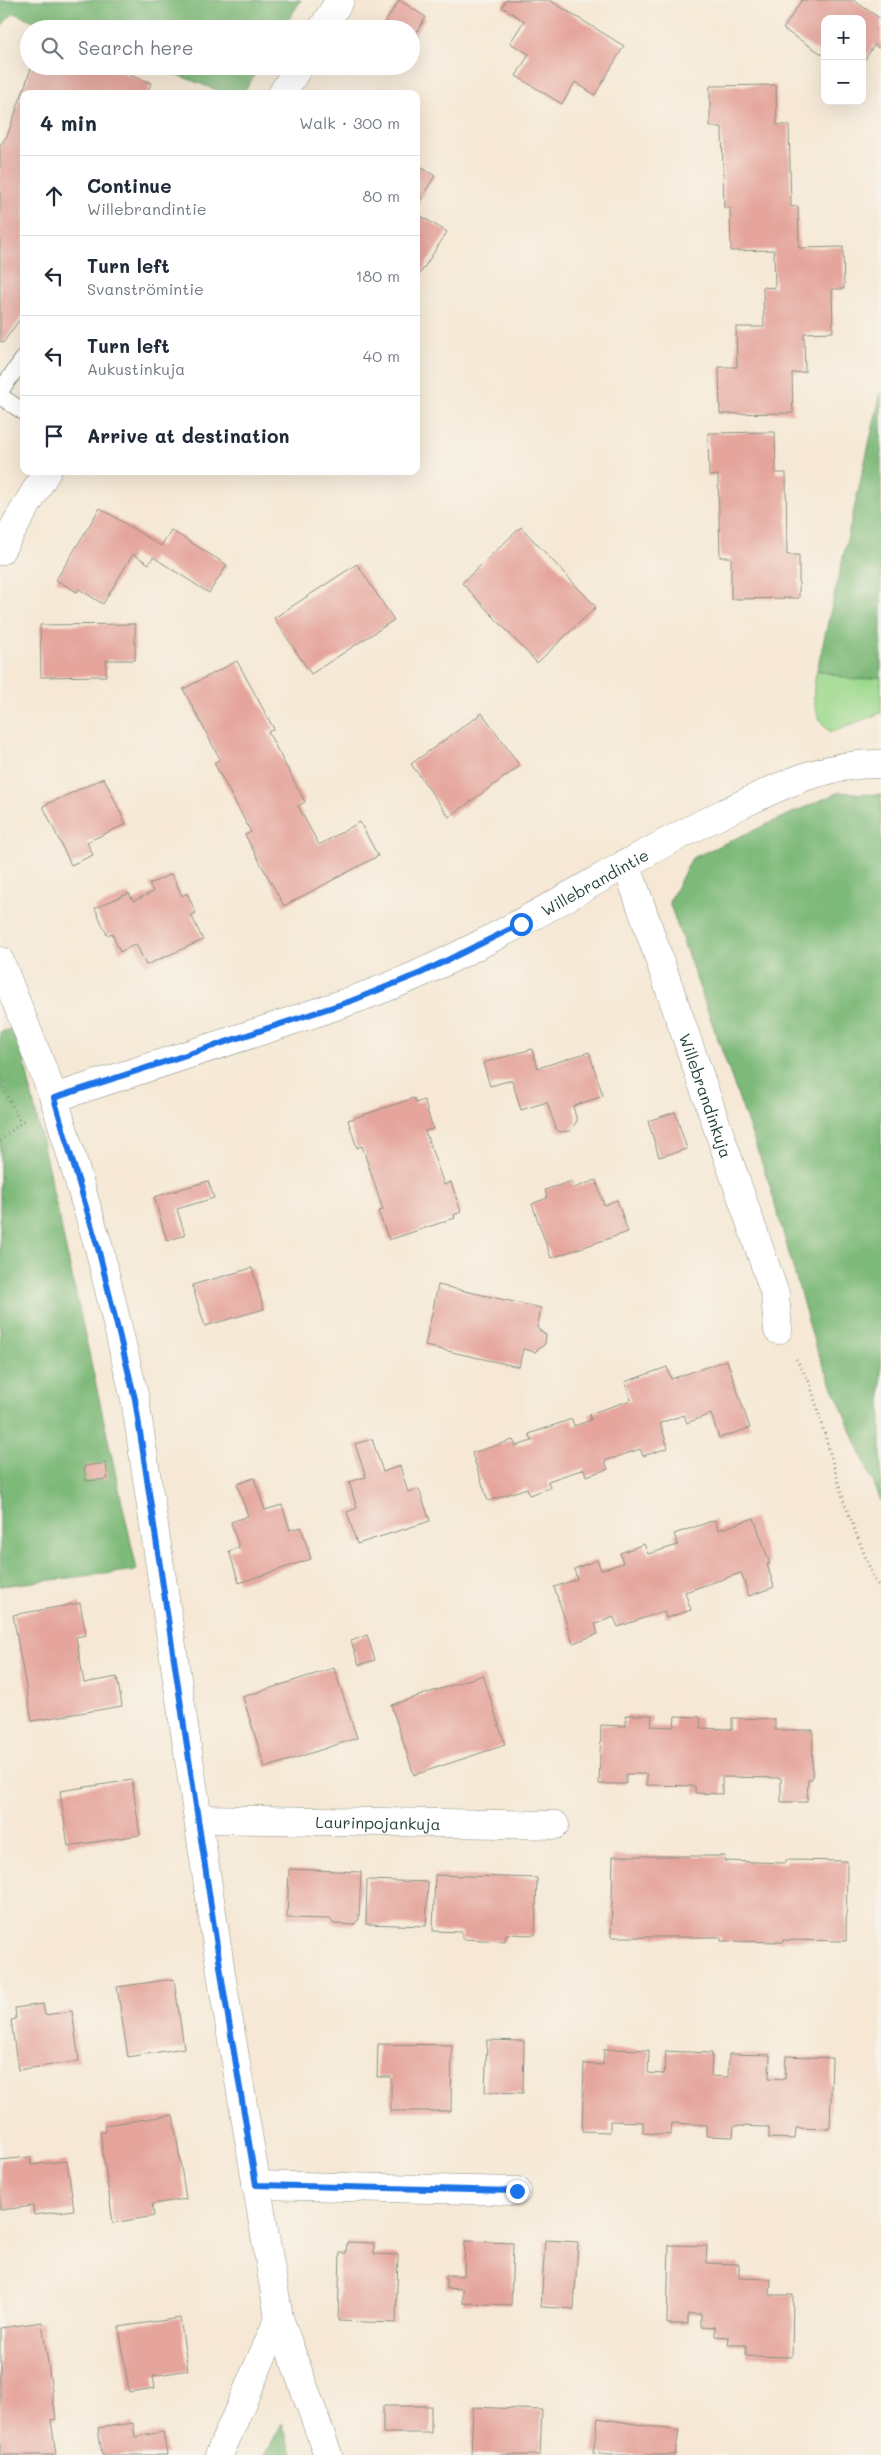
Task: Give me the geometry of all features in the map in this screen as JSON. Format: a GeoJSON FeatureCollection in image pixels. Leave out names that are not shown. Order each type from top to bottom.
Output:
{"type":"FeatureCollection","features":[{"type":"Feature","properties":{"kind":"street"},"geometry":{"type":"LineString","coordinates":[[328,20],[340,0]]}},
{"type":"Feature","properties":{"kind":"street"},"geometry":{"type":"LineString","coordinates":[[284,90],[294,75]]}},
{"type":"Feature","properties":{"kind":"street"},"geometry":{"type":"LineString","coordinates":[[0,551],[45,475]]}},
{"type":"Feature","properties":{"kind":"street","name":"Willebrandintie"},"geometry":{"type":"LineString","coordinates":[[54,1098],[351,1001],[421,973],[521,924],[671,838],[790,781],[822,770],[865,764],[881,764]]}},
{"type":"Feature","properties":{"kind":"street","name":"Willebrandinkuja"},"geometry":{"type":"LineString","coordinates":[[626,863],[775,1294],[778,1330]]}},
{"type":"Feature","properties":{"kind":"street"},"geometry":{"type":"LineString","coordinates":[[0,961],[54,1098],[98,1248],[135,1399],[200,1819],[223,1986],[279,2318],[328,2455]]}},
{"type":"Feature","properties":{"kind":"street","name":"Laurinpojankuja"},"geometry":{"type":"LineString","coordinates":[[200,1819],[555,1825]]}},
{"type":"Feature","properties":{"kind":"street"},"geometry":{"type":"LineString","coordinates":[[256,2185],[517,2191]]}},
{"type":"Feature","properties":{"kind":"street"},"geometry":{"type":"LineString","coordinates":[[219,2455],[279,2318]]}},
{"type":"Feature","properties":{"kind":"lane"},"geometry":{"type":"LineString","coordinates":[[0,391],[20,364]]}},
{"type":"Feature","properties":{"kind":"lane"},"geometry":{"type":"LineString","coordinates":[[0,396],[20,409]]}},
{"type":"Feature","properties":{"kind":"path"},"geometry":{"type":"LineString","coordinates":[[0,1083],[20,1122]]}},
{"type":"Feature","properties":{"kind":"path"},"geometry":{"type":"LineString","coordinates":[[778,1330],[810,1382],[844,1502],[874,1579],[881,1589]]}},
{"type":"Feature","properties":{"kind":"green space"},"geometry":{"type":"Polygon","coordinates":[[[0,0],[301,0],[289,20],[32,20],[14,13],[0,27],[0,0]]]}},
{"type":"Feature","properties":{"kind":"green space"},"geometry":{"type":"Polygon","coordinates":[[[177,75],[255,75],[245,90],[217,90],[177,75]]]}},
{"type":"Feature","properties":{"kind":"green space"},"geometry":{"type":"Polygon","coordinates":[[[881,392],[881,677],[853,680],[817,670],[881,392]]]}},
{"type":"Feature","properties":{"kind":"green space"},"geometry":{"type":"Polygon","coordinates":[[[817,670],[853,680],[881,677],[881,713],[831,732],[820,719],[815,704],[814,687],[817,670]]]}},
{"type":"Feature","properties":{"kind":"green space"},"geometry":{"type":"Polygon","coordinates":[[[839,792],[881,795],[881,1501],[815,1345],[769,1183],[669,902],[692,858],[839,792]]]}},
{"type":"Feature","properties":{"kind":"green space"},"geometry":{"type":"Polygon","coordinates":[[[17,1028],[137,1570],[0,1586],[0,1032],[17,1028]]]}},
{"type":"Feature","properties":{"kind":"green space"},"geometry":{"type":"Polygon","coordinates":[[[282,2423],[293,2455],[265,2455],[282,2423]]]}},
{"type":"Feature","properties":{"kind":"building"},"geometry":{"type":"Polygon","coordinates":[[[399,0],[426,17],[420,27],[420,20],[387,20],[399,0]]]}},
{"type":"Feature","properties":{"kind":"building"},"geometry":{"type":"Polygon","coordinates":[[[506,0],[549,0],[624,46],[595,95],[575,82],[562,104],[516,76],[529,54],[510,43],[524,21],[502,7],[506,0]]]}},
{"type":"Feature","properties":{"kind":"building"},"geometry":{"type":"Polygon","coordinates":[[[802,0],[853,0],[881,19],[881,49],[874,45],[866,58],[866,15],[821,15],[821,53],[783,29],[802,0]]]}},
{"type":"Feature","properties":{"kind":"building"},"geometry":{"type":"Polygon","coordinates":[[[29,75],[129,75],[151,83],[148,90],[23,90],[29,75]]]}},
{"type":"Feature","properties":{"kind":"building"},"geometry":{"type":"Polygon","coordinates":[[[776,85],[777,125],[789,125],[791,207],[798,206],[799,248],[843,247],[844,289],[832,289],[833,332],[804,333],[805,372],[792,373],[793,413],[720,414],[719,367],[737,367],[736,327],[764,327],[763,287],[775,288],[774,250],[731,251],[730,208],[724,208],[722,127],[710,127],[710,86],[776,85]]]}},
{"type":"Feature","properties":{"kind":"building"},"geometry":{"type":"Polygon","coordinates":[[[20,100],[20,319],[3,343],[0,341],[0,145],[7,136],[20,100]]]}},
{"type":"Feature","properties":{"kind":"building"},"geometry":{"type":"Polygon","coordinates":[[[420,167],[435,176],[420,200],[420,167]]]}},
{"type":"Feature","properties":{"kind":"building"},"geometry":{"type":"Polygon","coordinates":[[[420,215],[447,232],[420,274],[420,215]]]}},
{"type":"Feature","properties":{"kind":"building"},"geometry":{"type":"Polygon","coordinates":[[[775,432],[776,473],[786,473],[787,555],[799,555],[799,598],[731,599],[731,557],[720,557],[718,475],[709,476],[708,433],[775,432]]]}},
{"type":"Feature","properties":{"kind":"building"},"geometry":{"type":"Polygon","coordinates":[[[100,508],[161,546],[171,530],[227,565],[209,593],[153,557],[149,564],[133,554],[103,604],[79,589],[77,592],[56,580],[100,508]]]}},
{"type":"Feature","properties":{"kind":"building"},"geometry":{"type":"Polygon","coordinates":[[[521,527],[596,607],[537,663],[462,583],[521,527]]]}},
{"type":"Feature","properties":{"kind":"building"},"geometry":{"type":"Polygon","coordinates":[[[357,564],[394,620],[311,674],[274,618],[357,564]]]}},
{"type":"Feature","properties":{"kind":"building"},"geometry":{"type":"Polygon","coordinates":[[[135,624],[135,660],[106,660],[106,676],[41,677],[40,625],[135,624]]]}},
{"type":"Feature","properties":{"kind":"building"},"geometry":{"type":"Polygon","coordinates":[[[237,661],[274,729],[268,732],[305,802],[298,806],[319,845],[360,822],[378,856],[284,906],[245,835],[251,832],[214,763],[220,759],[183,689],[237,661]]]}},
{"type":"Feature","properties":{"kind":"building"},"geometry":{"type":"Polygon","coordinates":[[[482,713],[520,766],[449,817],[411,764],[482,713]]]}},
{"type":"Feature","properties":{"kind":"building"},"geometry":{"type":"Polygon","coordinates":[[[104,778],[126,824],[87,842],[93,855],[71,865],[43,806],[104,778]]]}},
{"type":"Feature","properties":{"kind":"building"},"geometry":{"type":"Polygon","coordinates":[[[172,874],[182,896],[187,893],[196,913],[191,915],[203,940],[146,965],[136,944],[120,952],[112,933],[107,935],[95,908],[129,893],[133,901],[153,892],[149,884],[172,874]]]}},
{"type":"Feature","properties":{"kind":"building"},"geometry":{"type":"Polygon","coordinates":[[[532,1049],[538,1068],[589,1052],[603,1096],[573,1106],[577,1121],[570,1131],[560,1132],[556,1129],[547,1102],[521,1110],[512,1080],[490,1086],[483,1063],[532,1049]]]}},
{"type":"Feature","properties":{"kind":"building"},"geometry":{"type":"Polygon","coordinates":[[[414,1098],[416,1103],[424,1100],[433,1129],[425,1131],[444,1185],[451,1182],[461,1212],[454,1215],[455,1218],[389,1240],[378,1211],[383,1210],[362,1146],[357,1148],[348,1120],[414,1098]]]}},
{"type":"Feature","properties":{"kind":"building"},"geometry":{"type":"Polygon","coordinates":[[[675,1112],[687,1149],[659,1157],[648,1121],[675,1112]]]}},
{"type":"Feature","properties":{"kind":"building"},"geometry":{"type":"Polygon","coordinates":[[[596,1180],[604,1205],[617,1200],[628,1232],[551,1258],[532,1204],[547,1198],[545,1190],[572,1181],[574,1188],[596,1180]]]}},
{"type":"Feature","properties":{"kind":"building"},"geometry":{"type":"Polygon","coordinates":[[[208,1181],[214,1198],[177,1209],[185,1235],[167,1241],[154,1197],[208,1181]]]}},
{"type":"Feature","properties":{"kind":"building"},"geometry":{"type":"Polygon","coordinates":[[[252,1268],[264,1309],[205,1326],[192,1285],[252,1268]]]}},
{"type":"Feature","properties":{"kind":"building"},"geometry":{"type":"Polygon","coordinates":[[[438,1285],[541,1308],[537,1328],[546,1335],[545,1344],[535,1352],[523,1349],[519,1367],[425,1346],[438,1285]]]}},
{"type":"Feature","properties":{"kind":"building"},"geometry":{"type":"Polygon","coordinates":[[[727,1360],[750,1428],[719,1438],[711,1414],[687,1423],[684,1415],[660,1423],[668,1448],[643,1456],[640,1449],[605,1461],[608,1469],[586,1476],[584,1469],[548,1481],[550,1488],[529,1495],[527,1488],[488,1501],[472,1453],[513,1440],[516,1446],[532,1441],[529,1434],[572,1419],[574,1426],[591,1420],[589,1414],[631,1400],[625,1382],[667,1367],[671,1379],[727,1360]]]}},
{"type":"Feature","properties":{"kind":"building"},"geometry":{"type":"Polygon","coordinates":[[[372,1439],[383,1472],[400,1466],[408,1492],[419,1489],[430,1521],[357,1544],[347,1512],[357,1508],[349,1482],[366,1477],[355,1444],[372,1439]]]}},
{"type":"Feature","properties":{"kind":"building"},"geometry":{"type":"Polygon","coordinates":[[[106,1463],[108,1479],[86,1481],[84,1466],[106,1463]]]}},
{"type":"Feature","properties":{"kind":"building"},"geometry":{"type":"Polygon","coordinates":[[[254,1478],[265,1510],[282,1505],[290,1530],[301,1527],[311,1559],[239,1583],[229,1551],[239,1547],[231,1522],[248,1516],[237,1484],[254,1478]]]}},
{"type":"Feature","properties":{"kind":"building"},"geometry":{"type":"Polygon","coordinates":[[[754,1518],[770,1564],[767,1564],[774,1587],[749,1596],[741,1573],[685,1592],[691,1610],[666,1618],[664,1611],[618,1627],[614,1617],[595,1624],[598,1634],[573,1643],[554,1587],[577,1579],[574,1569],[597,1560],[601,1570],[623,1563],[620,1553],[644,1544],[648,1554],[678,1545],[674,1534],[715,1520],[718,1530],[754,1518]]]}},
{"type":"Feature","properties":{"kind":"building"},"geometry":{"type":"Polygon","coordinates":[[[80,1603],[86,1635],[76,1637],[84,1683],[117,1677],[122,1706],[32,1721],[13,1615],[80,1603]]]}},
{"type":"Feature","properties":{"kind":"building"},"geometry":{"type":"Polygon","coordinates":[[[367,1635],[375,1660],[359,1665],[351,1641],[367,1635]]]}},
{"type":"Feature","properties":{"kind":"building"},"geometry":{"type":"Polygon","coordinates":[[[334,1668],[357,1738],[265,1768],[243,1697],[334,1668]]]}},
{"type":"Feature","properties":{"kind":"building"},"geometry":{"type":"Polygon","coordinates":[[[483,1675],[505,1745],[414,1775],[391,1705],[483,1675]]]}},
{"type":"Feature","properties":{"kind":"building"},"geometry":{"type":"Polygon","coordinates":[[[626,1715],[652,1715],[651,1726],[674,1727],[675,1716],[700,1717],[701,1728],[732,1729],[732,1718],[775,1719],[775,1730],[813,1730],[812,1779],[808,1779],[807,1802],[781,1802],[781,1778],[722,1777],[722,1794],[695,1793],[695,1786],[647,1785],[647,1774],[626,1774],[626,1784],[599,1784],[601,1725],[626,1726],[626,1715]]]}},
{"type":"Feature","properties":{"kind":"building"},"geometry":{"type":"Polygon","coordinates":[[[132,1780],[140,1835],[68,1846],[60,1791],[132,1780]]]}},
{"type":"Feature","properties":{"kind":"building"},"geometry":{"type":"Polygon","coordinates":[[[613,1856],[725,1856],[724,1861],[786,1863],[786,1860],[847,1861],[846,1941],[721,1941],[721,1937],[611,1937],[613,1856]]]}},
{"type":"Feature","properties":{"kind":"building"},"geometry":{"type":"Polygon","coordinates":[[[289,1869],[361,1872],[359,1919],[354,1925],[334,1924],[330,1919],[287,1918],[289,1869]]]}},
{"type":"Feature","properties":{"kind":"building"},"geometry":{"type":"Polygon","coordinates":[[[435,1875],[537,1878],[535,1935],[506,1934],[505,1941],[462,1939],[462,1932],[433,1931],[435,1875]]]}},
{"type":"Feature","properties":{"kind":"building"},"geometry":{"type":"Polygon","coordinates":[[[367,1880],[428,1882],[426,1926],[366,1924],[367,1880]]]}},
{"type":"Feature","properties":{"kind":"building"},"geometry":{"type":"Polygon","coordinates":[[[174,1979],[184,2048],[128,2057],[117,1987],[174,1979]]]}},
{"type":"Feature","properties":{"kind":"building"},"geometry":{"type":"Polygon","coordinates":[[[43,2004],[45,2015],[72,2011],[79,2061],[18,2070],[11,2020],[16,2019],[15,2008],[43,2004]]]}},
{"type":"Feature","properties":{"kind":"building"},"geometry":{"type":"Polygon","coordinates":[[[487,2040],[524,2041],[523,2093],[485,2092],[487,2040]]]}},
{"type":"Feature","properties":{"kind":"building"},"geometry":{"type":"Polygon","coordinates":[[[378,2044],[452,2045],[451,2111],[391,2111],[391,2077],[377,2077],[378,2044]]]}},
{"type":"Feature","properties":{"kind":"building"},"geometry":{"type":"Polygon","coordinates":[[[604,2049],[649,2050],[648,2073],[664,2074],[666,2051],[712,2053],[711,2076],[728,2077],[729,2054],[770,2055],[769,2078],[785,2079],[786,2056],[832,2058],[830,2129],[796,2128],[795,2139],[769,2138],[769,2127],[734,2126],[733,2137],[706,2136],[706,2125],[672,2123],[671,2135],[643,2133],[643,2122],[610,2121],[610,2132],[582,2131],[584,2064],[603,2065],[604,2049]]]}},
{"type":"Feature","properties":{"kind":"building"},"geometry":{"type":"Polygon","coordinates":[[[173,2115],[186,2199],[152,2204],[154,2216],[113,2223],[100,2132],[106,2132],[105,2125],[173,2115]]]}},
{"type":"Feature","properties":{"kind":"building"},"geometry":{"type":"Polygon","coordinates":[[[30,2157],[31,2165],[67,2161],[74,2210],[34,2215],[33,2206],[0,2210],[0,2160],[30,2157]]]}},
{"type":"Feature","properties":{"kind":"building"},"geometry":{"type":"Polygon","coordinates":[[[545,2240],[578,2242],[574,2309],[541,2307],[545,2240]]]}},
{"type":"Feature","properties":{"kind":"building"},"geometry":{"type":"Polygon","coordinates":[[[465,2241],[513,2243],[511,2305],[463,2303],[463,2289],[446,2288],[446,2275],[464,2276],[465,2241]]]}},
{"type":"Feature","properties":{"kind":"building"},"geometry":{"type":"Polygon","coordinates":[[[347,2242],[374,2243],[374,2254],[398,2255],[396,2323],[338,2321],[340,2253],[346,2253],[347,2242]]]}},
{"type":"Feature","properties":{"kind":"building"},"geometry":{"type":"Polygon","coordinates":[[[669,2245],[707,2246],[706,2263],[739,2264],[739,2278],[771,2279],[770,2295],[793,2295],[792,2357],[746,2356],[746,2345],[728,2345],[729,2337],[715,2336],[715,2327],[701,2326],[701,2314],[688,2314],[688,2324],[667,2324],[669,2245]]]}},
{"type":"Feature","properties":{"kind":"building"},"geometry":{"type":"Polygon","coordinates":[[[180,2318],[188,2370],[153,2376],[155,2388],[129,2392],[119,2327],[180,2318]]]}},
{"type":"Feature","properties":{"kind":"building"},"geometry":{"type":"Polygon","coordinates":[[[42,2322],[56,2419],[51,2420],[56,2455],[0,2455],[0,2328],[42,2322]]]}},
{"type":"Feature","properties":{"kind":"building"},"geometry":{"type":"Polygon","coordinates":[[[383,2406],[431,2406],[431,2433],[383,2433],[383,2406]]]}},
{"type":"Feature","properties":{"kind":"building"},"geometry":{"type":"Polygon","coordinates":[[[473,2407],[542,2410],[540,2455],[471,2455],[473,2407]]]}},
{"type":"Feature","properties":{"kind":"building"},"geometry":{"type":"Polygon","coordinates":[[[598,2418],[679,2431],[675,2455],[609,2455],[593,2453],[598,2418]]]}},
{"type":"Feature","properties":{"kind":"building"},"geometry":{"type":"Polygon","coordinates":[[[133,2423],[135,2437],[163,2432],[167,2455],[102,2455],[98,2428],[133,2423]]]}},
{"type":"Feature","properties":{"kind":"route"},"geometry":{"type":"LineString","coordinates":[[517,2191],[256,2185],[223,1986],[200,1819],[135,1399],[98,1248],[54,1098],[351,1001],[421,973],[521,924]]}}]}
